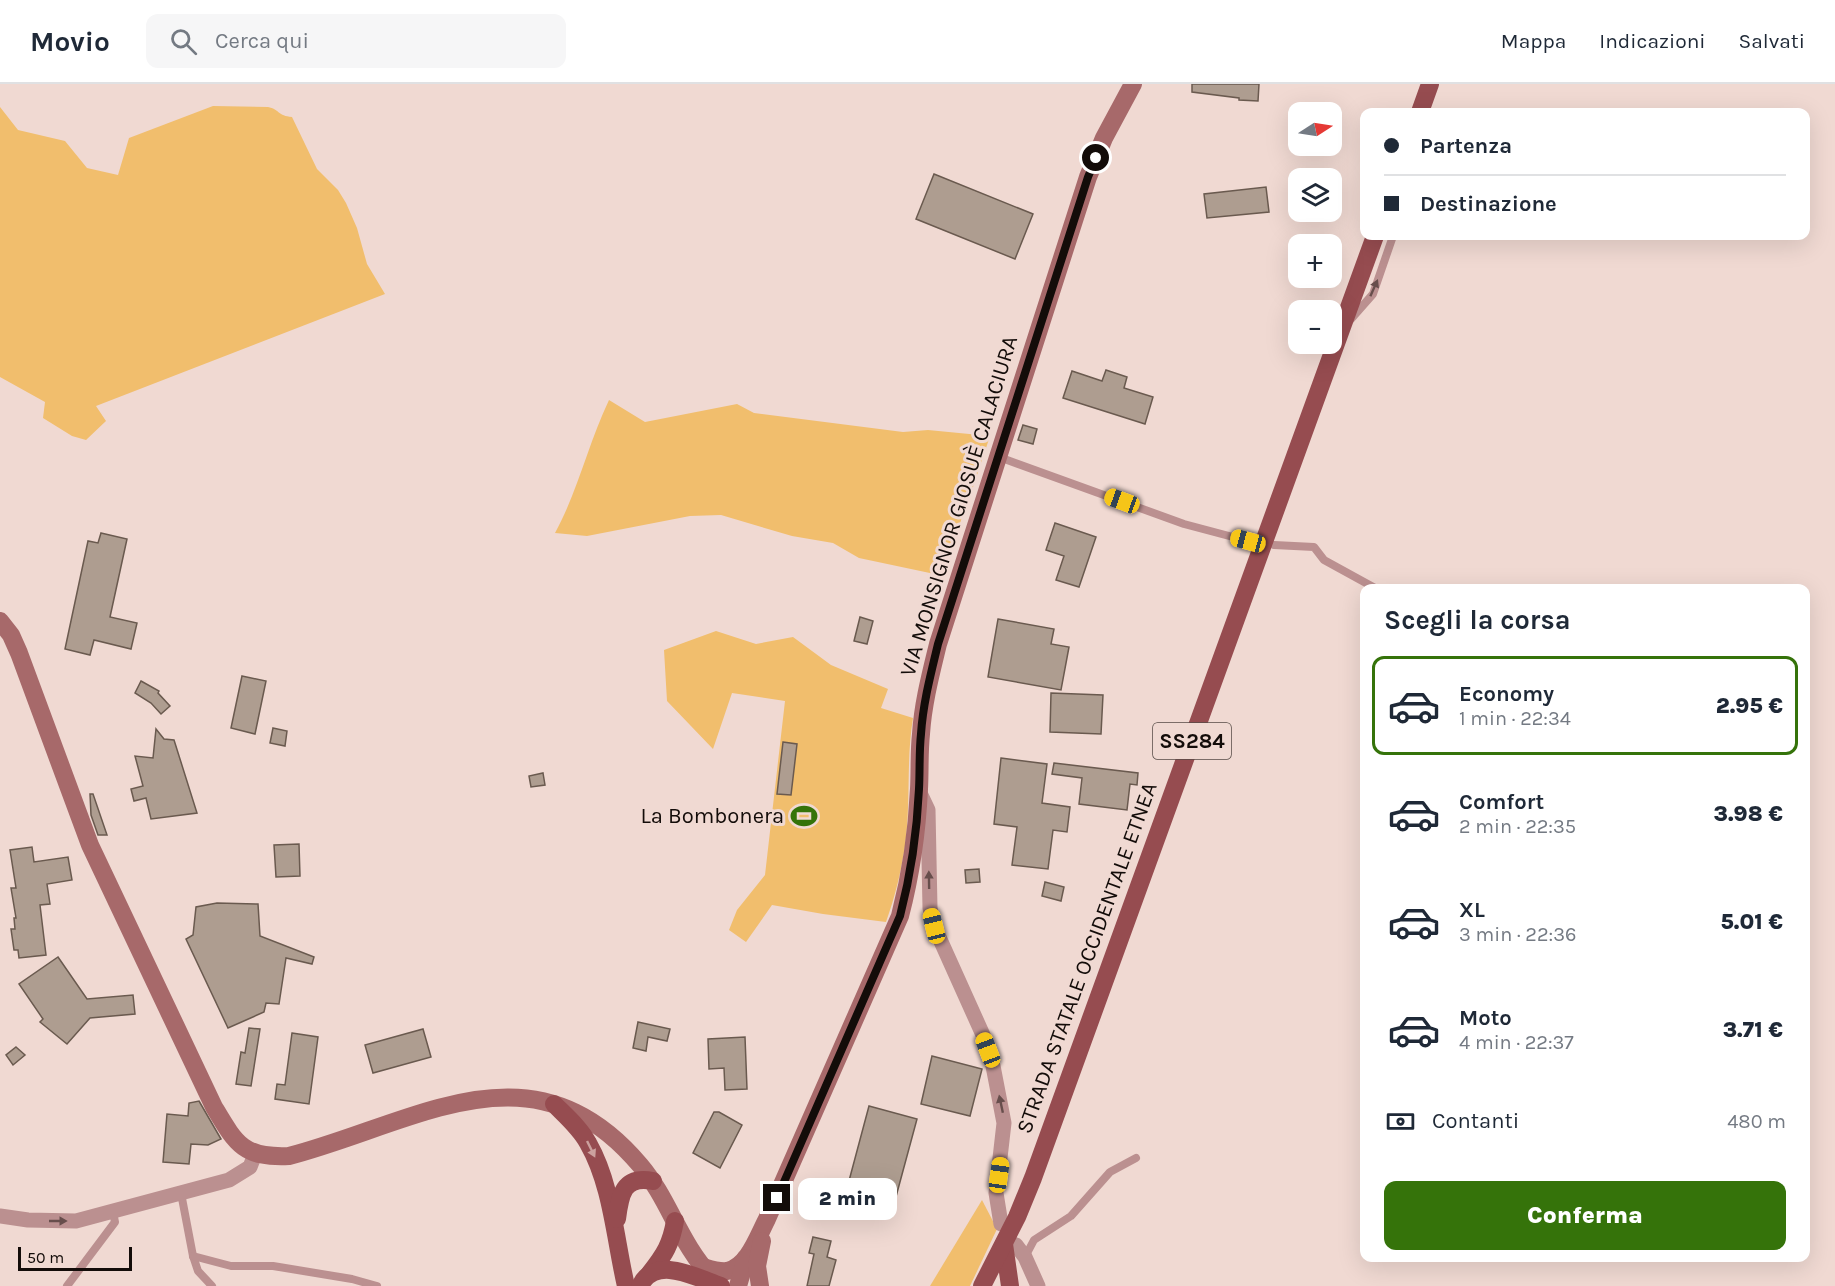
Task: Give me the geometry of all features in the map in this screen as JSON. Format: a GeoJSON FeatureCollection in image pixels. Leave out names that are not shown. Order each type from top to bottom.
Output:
{"type":"FeatureCollection","features":[{"type":"Feature","properties":{"kind":"main road"},"geometry":{"type":"LineString","coordinates":[[1421,108],[1430,84]]}},
{"type":"Feature","properties":{"kind":"main road","name":"STRADA STATALE OCCIDENTALE ETNEA"},"geometry":{"type":"LineString","coordinates":[[1342,327],[1374,240]]}},
{"type":"Feature","properties":{"kind":"main road","name":"STRADA STATALE OCCIDENTALE ETNEA"},"geometry":{"type":"LineString","coordinates":[[982,1286],[1015,1248],[1017,1217],[1332,354]]}},
{"type":"Feature","properties":{"kind":"main road"},"geometry":{"type":"LineString","coordinates":[[555,1104],[587,1141],[599,1166],[626,1286]]}},
{"type":"Feature","properties":{"kind":"main road"},"geometry":{"type":"LineString","coordinates":[[615,1231],[619,1198],[626,1186],[636,1180],[653,1181]]}},
{"type":"Feature","properties":{"kind":"main road"},"geometry":{"type":"LineString","coordinates":[[645,1279],[666,1253],[672,1239],[675,1221]]}},
{"type":"Feature","properties":{"kind":"main road"},"geometry":{"type":"LineString","coordinates":[[1010,1286],[1015,1248]]}},
{"type":"Feature","properties":{"kind":"main road"},"geometry":{"type":"LineString","coordinates":[[645,1279],[662,1269],[674,1270],[721,1286]]}},
{"type":"Feature","properties":{"kind":"street","name":"VIA MONSIGNOR GIOSUÈ CALACIURA"},"geometry":{"type":"LineString","coordinates":[[752,1260],[767,1219],[900,916],[909,879],[919,791],[921,734],[926,694],[951,599],[1088,177],[1104,138],[1133,84]]}},
{"type":"Feature","properties":{"kind":"street"},"geometry":{"type":"LineString","coordinates":[[0,621],[11,635],[19,653],[75,806],[114,897],[214,1107],[231,1135],[255,1154],[271,1157],[289,1156],[459,1102],[505,1096],[527,1097],[555,1104],[608,1133],[629,1152],[653,1181],[691,1253],[721,1286]]}},
{"type":"Feature","properties":{"kind":"street"},"geometry":{"type":"LineString","coordinates":[[919,791],[928,810],[930,908],[934,926],[988,1050],[1002,1112],[1004,1139],[996,1193],[1000,1224]]}},
{"type":"Feature","properties":{"kind":"street"},"geometry":{"type":"LineString","coordinates":[[0,1216],[28,1220],[76,1221],[229,1180],[250,1167],[255,1154]]}},
{"type":"Feature","properties":{"kind":"street"},"geometry":{"type":"LineString","coordinates":[[1015,1248],[1038,1286]]}},
{"type":"Feature","properties":{"kind":"street"},"geometry":{"type":"LineString","coordinates":[[703,1268],[725,1271],[752,1260]]}},
{"type":"Feature","properties":{"kind":"street"},"geometry":{"type":"LineString","coordinates":[[738,1286],[752,1260]]}},
{"type":"Feature","properties":{"kind":"street"},"geometry":{"type":"LineString","coordinates":[[749,1286],[753,1281],[752,1260]]}},
{"type":"Feature","properties":{"kind":"street"},"geometry":{"type":"LineString","coordinates":[[752,1260],[760,1286]]}},
{"type":"Feature","properties":{"kind":"lane"},"geometry":{"type":"LineString","coordinates":[[1342,330],[1372,294],[1392,240]]}},
{"type":"Feature","properties":{"kind":"lane"},"geometry":{"type":"LineString","coordinates":[[998,457],[1184,524],[1248,541]]}},
{"type":"Feature","properties":{"kind":"lane"},"geometry":{"type":"LineString","coordinates":[[1274,545],[1314,547],[1324,560],[1368,584]]}},
{"type":"Feature","properties":{"kind":"lane"},"geometry":{"type":"LineString","coordinates":[[1015,1248],[1034,1240],[1071,1216],[1110,1172],[1136,1158]]}},
{"type":"Feature","properties":{"kind":"lane"},"geometry":{"type":"LineString","coordinates":[[181,1193],[198,1272],[212,1286]]}},
{"type":"Feature","properties":{"kind":"lane"},"geometry":{"type":"LineString","coordinates":[[67,1286],[115,1222],[113,1212]]}},
{"type":"Feature","properties":{"kind":"lane"},"geometry":{"type":"LineString","coordinates":[[193,1256],[231,1266],[273,1266],[352,1279],[377,1286]]}},
{"type":"Feature","properties":{"kind":"shaded area"},"geometry":{"type":"Polygon","coordinates":[[[213,106],[268,107],[292,117],[317,169],[338,190],[346,203],[357,228],[367,264],[385,294],[96,406],[106,421],[86,440],[72,436],[43,418],[45,402],[0,377],[0,107],[18,130],[65,141],[87,168],[118,175],[129,138],[213,106]]]}},
{"type":"Feature","properties":{"kind":"shaded area"},"geometry":{"type":"Polygon","coordinates":[[[609,400],[645,422],[737,404],[754,413],[903,432],[928,430],[990,436],[970,496],[962,496],[958,503],[965,507],[944,576],[859,558],[833,543],[792,536],[721,515],[690,516],[587,536],[555,533],[570,501],[609,400]]]}},
{"type":"Feature","properties":{"kind":"shaded area"},"geometry":{"type":"Polygon","coordinates":[[[716,631],[756,644],[793,637],[831,665],[888,689],[881,708],[913,718],[905,846],[886,922],[772,905],[746,942],[729,930],[737,910],[765,875],[785,701],[732,693],[713,749],[667,701],[664,650],[716,631]]]}},
{"type":"Feature","properties":{"kind":"shaded area"},"geometry":{"type":"Polygon","coordinates":[[[982,1200],[997,1229],[970,1286],[930,1286],[982,1200]]]}},
{"type":"Feature","properties":{"kind":"building"},"geometry":{"type":"Polygon","coordinates":[[[1192,84],[1259,84],[1258,101],[1192,92],[1192,84]]]}},
{"type":"Feature","properties":{"kind":"building"},"geometry":{"type":"Polygon","coordinates":[[[934,174],[1033,214],[1015,259],[916,219],[934,174]]]}},
{"type":"Feature","properties":{"kind":"building"},"geometry":{"type":"Polygon","coordinates":[[[1266,187],[1269,212],[1207,218],[1204,194],[1266,187]]]}},
{"type":"Feature","properties":{"kind":"building"},"geometry":{"type":"Polygon","coordinates":[[[1106,370],[1127,377],[1124,388],[1153,397],[1145,424],[1063,398],[1072,371],[1102,381],[1106,370]]]}},
{"type":"Feature","properties":{"kind":"building"},"geometry":{"type":"Polygon","coordinates":[[[1023,425],[1037,429],[1033,444],[1018,440],[1023,425]]]}},
{"type":"Feature","properties":{"kind":"building"},"geometry":{"type":"Polygon","coordinates":[[[1055,523],[1096,537],[1079,587],[1056,580],[1064,556],[1046,550],[1055,523]]]}},
{"type":"Feature","properties":{"kind":"building"},"geometry":{"type":"Polygon","coordinates":[[[101,533],[127,539],[110,617],[137,623],[131,649],[94,640],[90,655],[65,649],[88,541],[98,543],[101,533]]]}},
{"type":"Feature","properties":{"kind":"building"},"geometry":{"type":"Polygon","coordinates":[[[860,617],[873,621],[867,644],[854,641],[860,617]]]}},
{"type":"Feature","properties":{"kind":"building"},"geometry":{"type":"Polygon","coordinates":[[[998,619],[1054,629],[1051,644],[1069,647],[1061,690],[988,677],[998,619]]]}},
{"type":"Feature","properties":{"kind":"building"},"geometry":{"type":"Polygon","coordinates":[[[242,676],[266,681],[255,734],[231,728],[242,676]]]}},
{"type":"Feature","properties":{"kind":"building"},"geometry":{"type":"Polygon","coordinates":[[[141,681],[159,691],[158,693],[170,706],[161,714],[151,703],[135,693],[141,681]]]}},
{"type":"Feature","properties":{"kind":"building"},"geometry":{"type":"Polygon","coordinates":[[[1051,693],[1103,695],[1101,734],[1050,732],[1051,693]]]}},
{"type":"Feature","properties":{"kind":"building"},"geometry":{"type":"Polygon","coordinates":[[[273,728],[287,731],[285,746],[270,743],[273,728]]]}},
{"type":"Feature","properties":{"kind":"building"},"geometry":{"type":"Polygon","coordinates":[[[156,729],[164,739],[174,740],[197,813],[151,819],[146,798],[134,801],[131,789],[143,786],[135,756],[153,758],[156,729]]]}},
{"type":"Feature","properties":{"kind":"building"},"geometry":{"type":"Polygon","coordinates":[[[783,742],[797,744],[791,795],[777,794],[783,742]]]}},
{"type":"Feature","properties":{"kind":"building"},"geometry":{"type":"Polygon","coordinates":[[[1001,758],[1047,764],[1042,803],[1070,807],[1067,832],[1053,830],[1048,869],[1012,865],[1017,827],[994,824],[1001,758]]]}},
{"type":"Feature","properties":{"kind":"building"},"geometry":{"type":"Polygon","coordinates":[[[1054,763],[1138,773],[1137,785],[1130,784],[1127,810],[1079,804],[1082,778],[1052,774],[1054,763]]]}},
{"type":"Feature","properties":{"kind":"building"},"geometry":{"type":"Polygon","coordinates":[[[543,773],[545,785],[531,787],[529,776],[543,773]]]}},
{"type":"Feature","properties":{"kind":"building"},"geometry":{"type":"Polygon","coordinates":[[[90,794],[93,794],[107,835],[98,835],[91,815],[90,794]]]}},
{"type":"Feature","properties":{"kind":"building"},"geometry":{"type":"Polygon","coordinates":[[[299,844],[300,876],[276,877],[274,845],[299,844]]]}},
{"type":"Feature","properties":{"kind":"building"},"geometry":{"type":"Polygon","coordinates":[[[32,847],[34,862],[68,857],[72,880],[47,884],[50,904],[40,905],[46,955],[19,958],[18,950],[14,950],[11,929],[15,929],[14,918],[16,918],[11,888],[16,888],[10,850],[32,847]]]}},
{"type":"Feature","properties":{"kind":"building"},"geometry":{"type":"Polygon","coordinates":[[[979,869],[980,882],[966,883],[965,870],[979,869]]]}},
{"type":"Feature","properties":{"kind":"building"},"geometry":{"type":"Polygon","coordinates":[[[1045,882],[1064,887],[1061,901],[1042,896],[1045,882]]]}},
{"type":"Feature","properties":{"kind":"building"},"geometry":{"type":"Polygon","coordinates":[[[217,903],[258,904],[260,936],[314,957],[312,964],[286,958],[279,1004],[266,1003],[264,1012],[228,1028],[186,939],[193,935],[196,907],[217,903]]]}},
{"type":"Feature","properties":{"kind":"building"},"geometry":{"type":"Polygon","coordinates":[[[58,957],[87,999],[133,995],[135,1014],[90,1018],[67,1044],[40,1022],[43,1019],[19,984],[58,957]]]}},
{"type":"Feature","properties":{"kind":"building"},"geometry":{"type":"Polygon","coordinates":[[[638,1022],[670,1029],[667,1041],[648,1037],[646,1051],[633,1048],[638,1022]]]}},
{"type":"Feature","properties":{"kind":"building"},"geometry":{"type":"Polygon","coordinates":[[[249,1028],[260,1029],[251,1086],[236,1084],[241,1052],[245,1053],[249,1028]]]}},
{"type":"Feature","properties":{"kind":"building"},"geometry":{"type":"Polygon","coordinates":[[[423,1029],[431,1057],[373,1073],[365,1045],[423,1029]]]}},
{"type":"Feature","properties":{"kind":"building"},"geometry":{"type":"Polygon","coordinates":[[[292,1033],[318,1037],[309,1104],[275,1099],[277,1084],[285,1085],[292,1033]]]}},
{"type":"Feature","properties":{"kind":"building"},"geometry":{"type":"Polygon","coordinates":[[[745,1037],[747,1089],[725,1090],[724,1068],[709,1069],[708,1039],[745,1037]]]}},
{"type":"Feature","properties":{"kind":"building"},"geometry":{"type":"Polygon","coordinates":[[[16,1047],[25,1055],[13,1065],[6,1055],[16,1047]]]}},
{"type":"Feature","properties":{"kind":"building"},"geometry":{"type":"Polygon","coordinates":[[[932,1056],[982,1069],[970,1116],[921,1104],[932,1056]]]}},
{"type":"Feature","properties":{"kind":"building"},"geometry":{"type":"Polygon","coordinates":[[[199,1101],[221,1139],[208,1145],[191,1144],[189,1164],[163,1162],[167,1114],[188,1116],[189,1103],[199,1101]]]}},
{"type":"Feature","properties":{"kind":"building"},"geometry":{"type":"Polygon","coordinates":[[[869,1106],[917,1119],[894,1204],[846,1192],[869,1106]]]}},
{"type":"Feature","properties":{"kind":"building"},"geometry":{"type":"Polygon","coordinates":[[[714,1112],[719,1112],[742,1125],[720,1168],[693,1153],[714,1112]]]}},
{"type":"Feature","properties":{"kind":"building"},"geometry":{"type":"Polygon","coordinates":[[[813,1237],[831,1241],[827,1257],[836,1260],[829,1286],[807,1286],[814,1254],[809,1253],[813,1237]]]}},
{"type":"Feature","properties":{"kind":"place","name":"La Bombonera"},"geometry":{"type":"Point","coordinates":[804,816]}},
{"type":"Feature","properties":{"kind":"route"},"geometry":{"type":"LineString","coordinates":[[777,1198],[900,916],[914,849],[921,734],[926,694],[938,644],[1096,158]]}}]}
